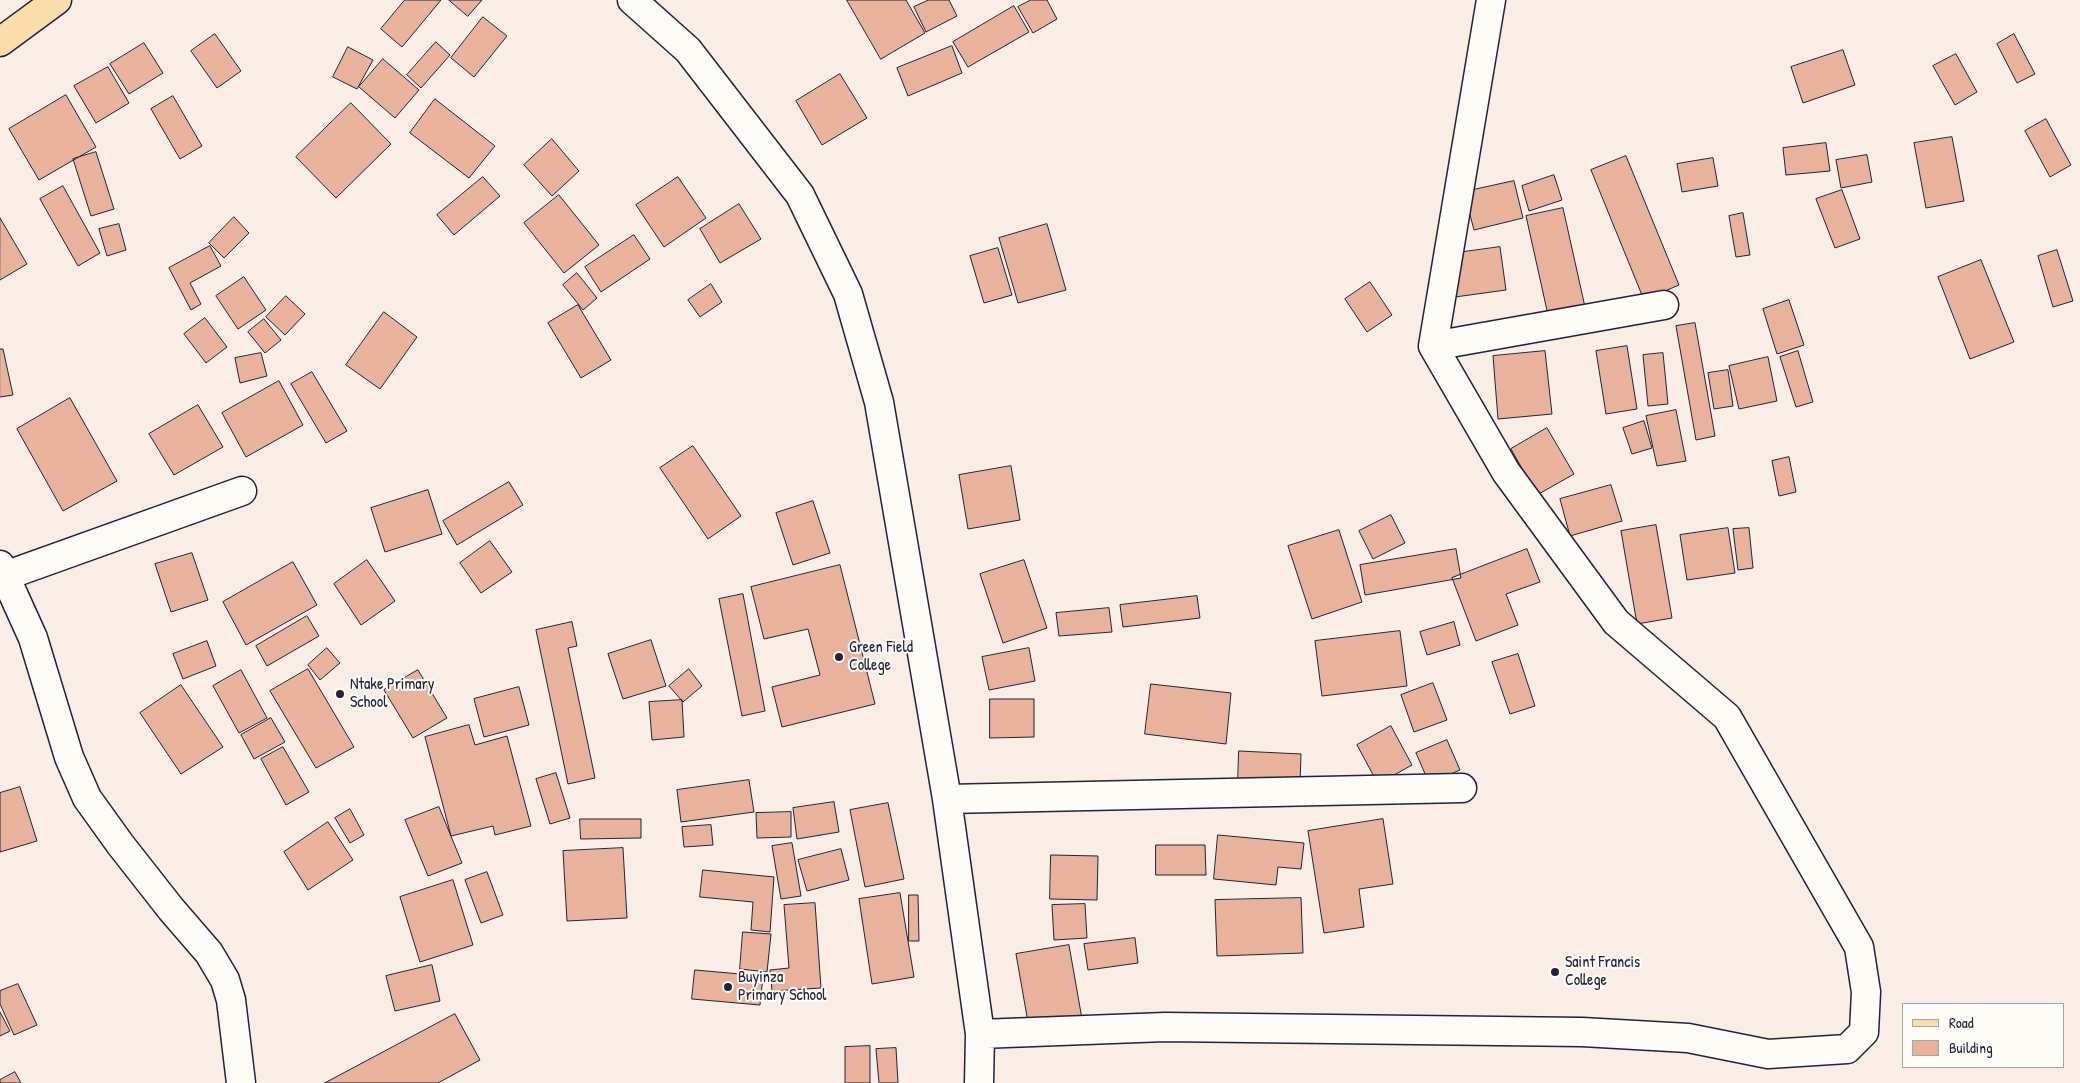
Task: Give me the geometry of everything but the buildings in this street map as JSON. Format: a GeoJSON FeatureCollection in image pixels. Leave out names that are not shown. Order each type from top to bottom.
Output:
{"type":"FeatureCollection","features":[{"type":"Feature","properties":{"kind":"main road"},"geometry":{"type":"LineString","coordinates":[[0,42],[57,0]]}},
{"type":"Feature","properties":{"kind":"street"},"geometry":{"type":"LineString","coordinates":[[632,0],[688,50],[800,195],[848,294],[879,402],[947,799],[980,1034],[979,1083]]}},
{"type":"Feature","properties":{"kind":"street"},"geometry":{"type":"LineString","coordinates":[[980,1034],[1165,1027],[1582,1032],[1688,1038],[1768,1054],[1847,1049],[1864,1032],[1866,992],[1859,947],[1726,717],[1616,622],[1506,472],[1433,346],[1490,0]]}},
{"type":"Feature","properties":{"kind":"street"},"geometry":{"type":"LineString","coordinates":[[1433,346],[1664,305]]}},
{"type":"Feature","properties":{"kind":"street"},"geometry":{"type":"LineString","coordinates":[[241,1083],[231,1000],[225,980],[209,953],[137,866],[87,798],[69,757],[32,638],[3,571],[242,491]]}},
{"type":"Feature","properties":{"kind":"street"},"geometry":{"type":"LineString","coordinates":[[947,799],[1462,788]]}},
{"type":"Feature","properties":{"kind":"place","name":"Green Field College"},"geometry":{"type":"Point","coordinates":[839,657]}},
{"type":"Feature","properties":{"kind":"place","name":"Ntake Primary School"},"geometry":{"type":"Point","coordinates":[340,694]}},
{"type":"Feature","properties":{"kind":"place","name":"Saint Francis College"},"geometry":{"type":"Point","coordinates":[1555,972]}},
{"type":"Feature","properties":{"kind":"place","name":"Buyinza Primary School"},"geometry":{"type":"Point","coordinates":[728,987]}}]}
